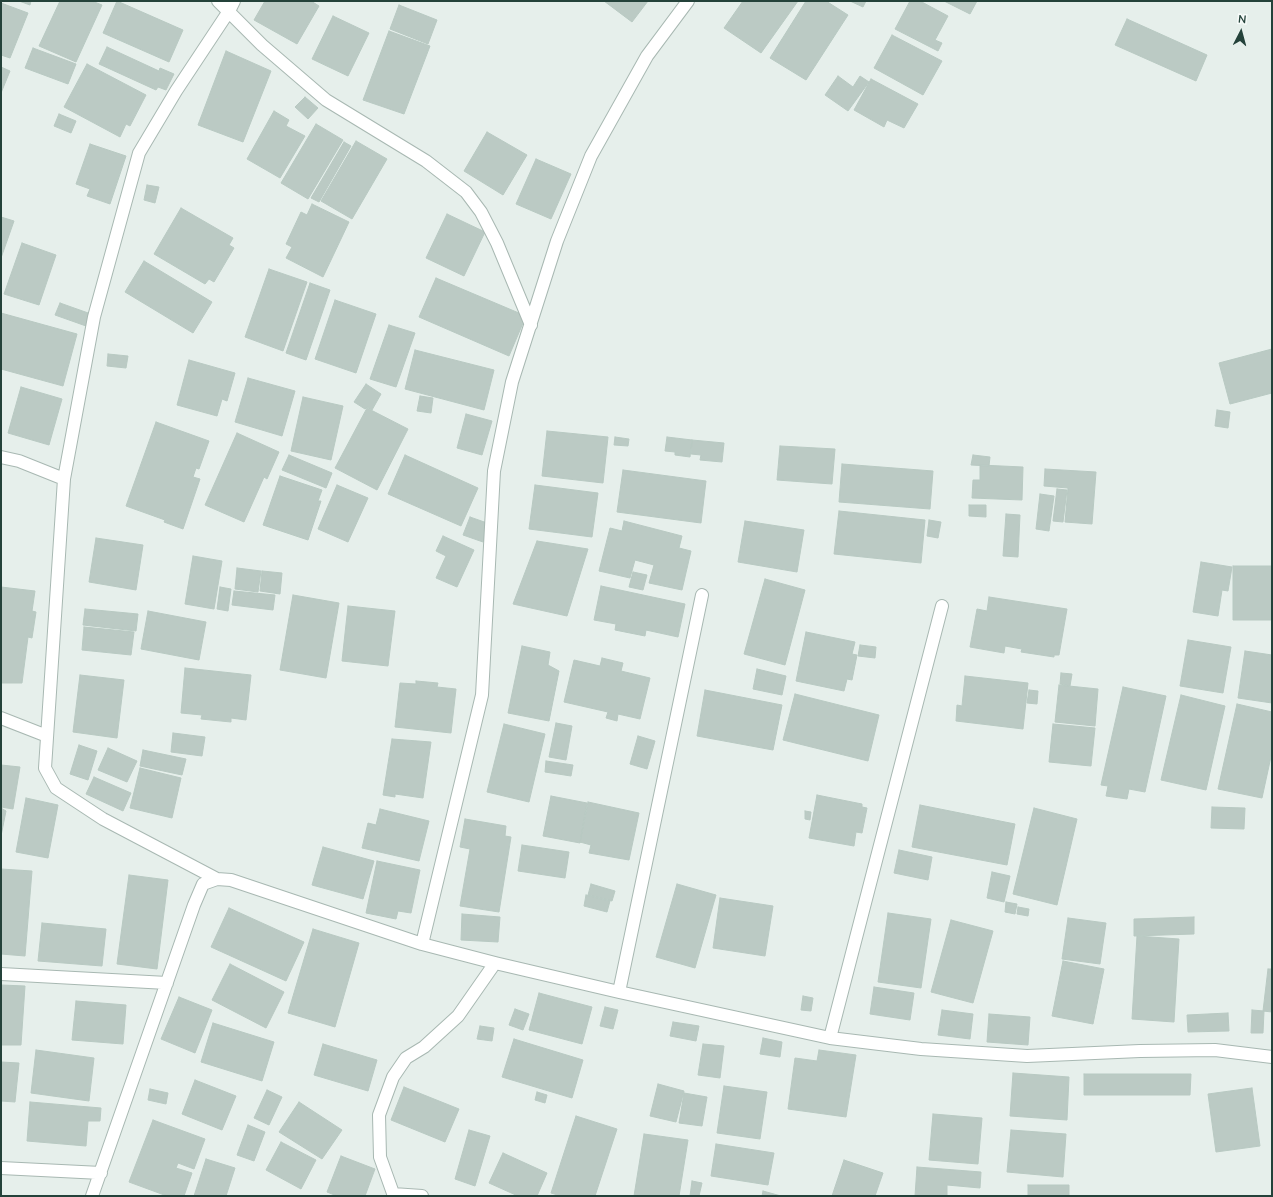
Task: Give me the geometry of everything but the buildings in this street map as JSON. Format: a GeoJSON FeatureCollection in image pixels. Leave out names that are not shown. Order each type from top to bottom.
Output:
{"type":"FeatureCollection","features":[{"type":"Feature","properties":{"kind":"street"},"geometry":{"type":"LineString","coordinates":[[218,1],[231,6],[262,45],[326,100],[426,161],[466,192],[481,212],[497,243],[530,324]]}},
{"type":"Feature","properties":{"kind":"street"},"geometry":{"type":"LineString","coordinates":[[422,944],[482,696],[494,471],[512,382],[557,241],[591,156],[646,56],[688,1]]}},
{"type":"Feature","properties":{"kind":"street"},"geometry":{"type":"LineString","coordinates":[[231,6],[176,91],[139,153],[94,316],[64,479],[45,768],[56,788],[103,819],[217,879],[231,880],[422,944],[619,992],[830,1038],[921,1049],[1027,1056],[1140,1051],[1215,1050],[1272,1057]]}},
{"type":"Feature","properties":{"kind":"street"},"geometry":{"type":"LineString","coordinates":[[1,457],[19,462],[64,479]]}},
{"type":"Feature","properties":{"kind":"street"},"geometry":{"type":"LineString","coordinates":[[619,992],[702,595]]}},
{"type":"Feature","properties":{"kind":"street"},"geometry":{"type":"LineString","coordinates":[[830,1038],[942,606]]}},
{"type":"Feature","properties":{"kind":"street"},"geometry":{"type":"LineString","coordinates":[[1,718],[47,736]]}},
{"type":"Feature","properties":{"kind":"street"},"geometry":{"type":"LineString","coordinates":[[92,1196],[203,884],[217,879]]}},
{"type":"Feature","properties":{"kind":"street"},"geometry":{"type":"LineString","coordinates":[[422,1196],[393,1195],[380,1157],[379,1115],[392,1077],[406,1058],[424,1047],[458,1016],[495,963]]}},
{"type":"Feature","properties":{"kind":"street"},"geometry":{"type":"LineString","coordinates":[[1,974],[167,983]]}},
{"type":"Feature","properties":{"kind":"street"},"geometry":{"type":"LineString","coordinates":[[1,1168],[101,1173]]}}]}
